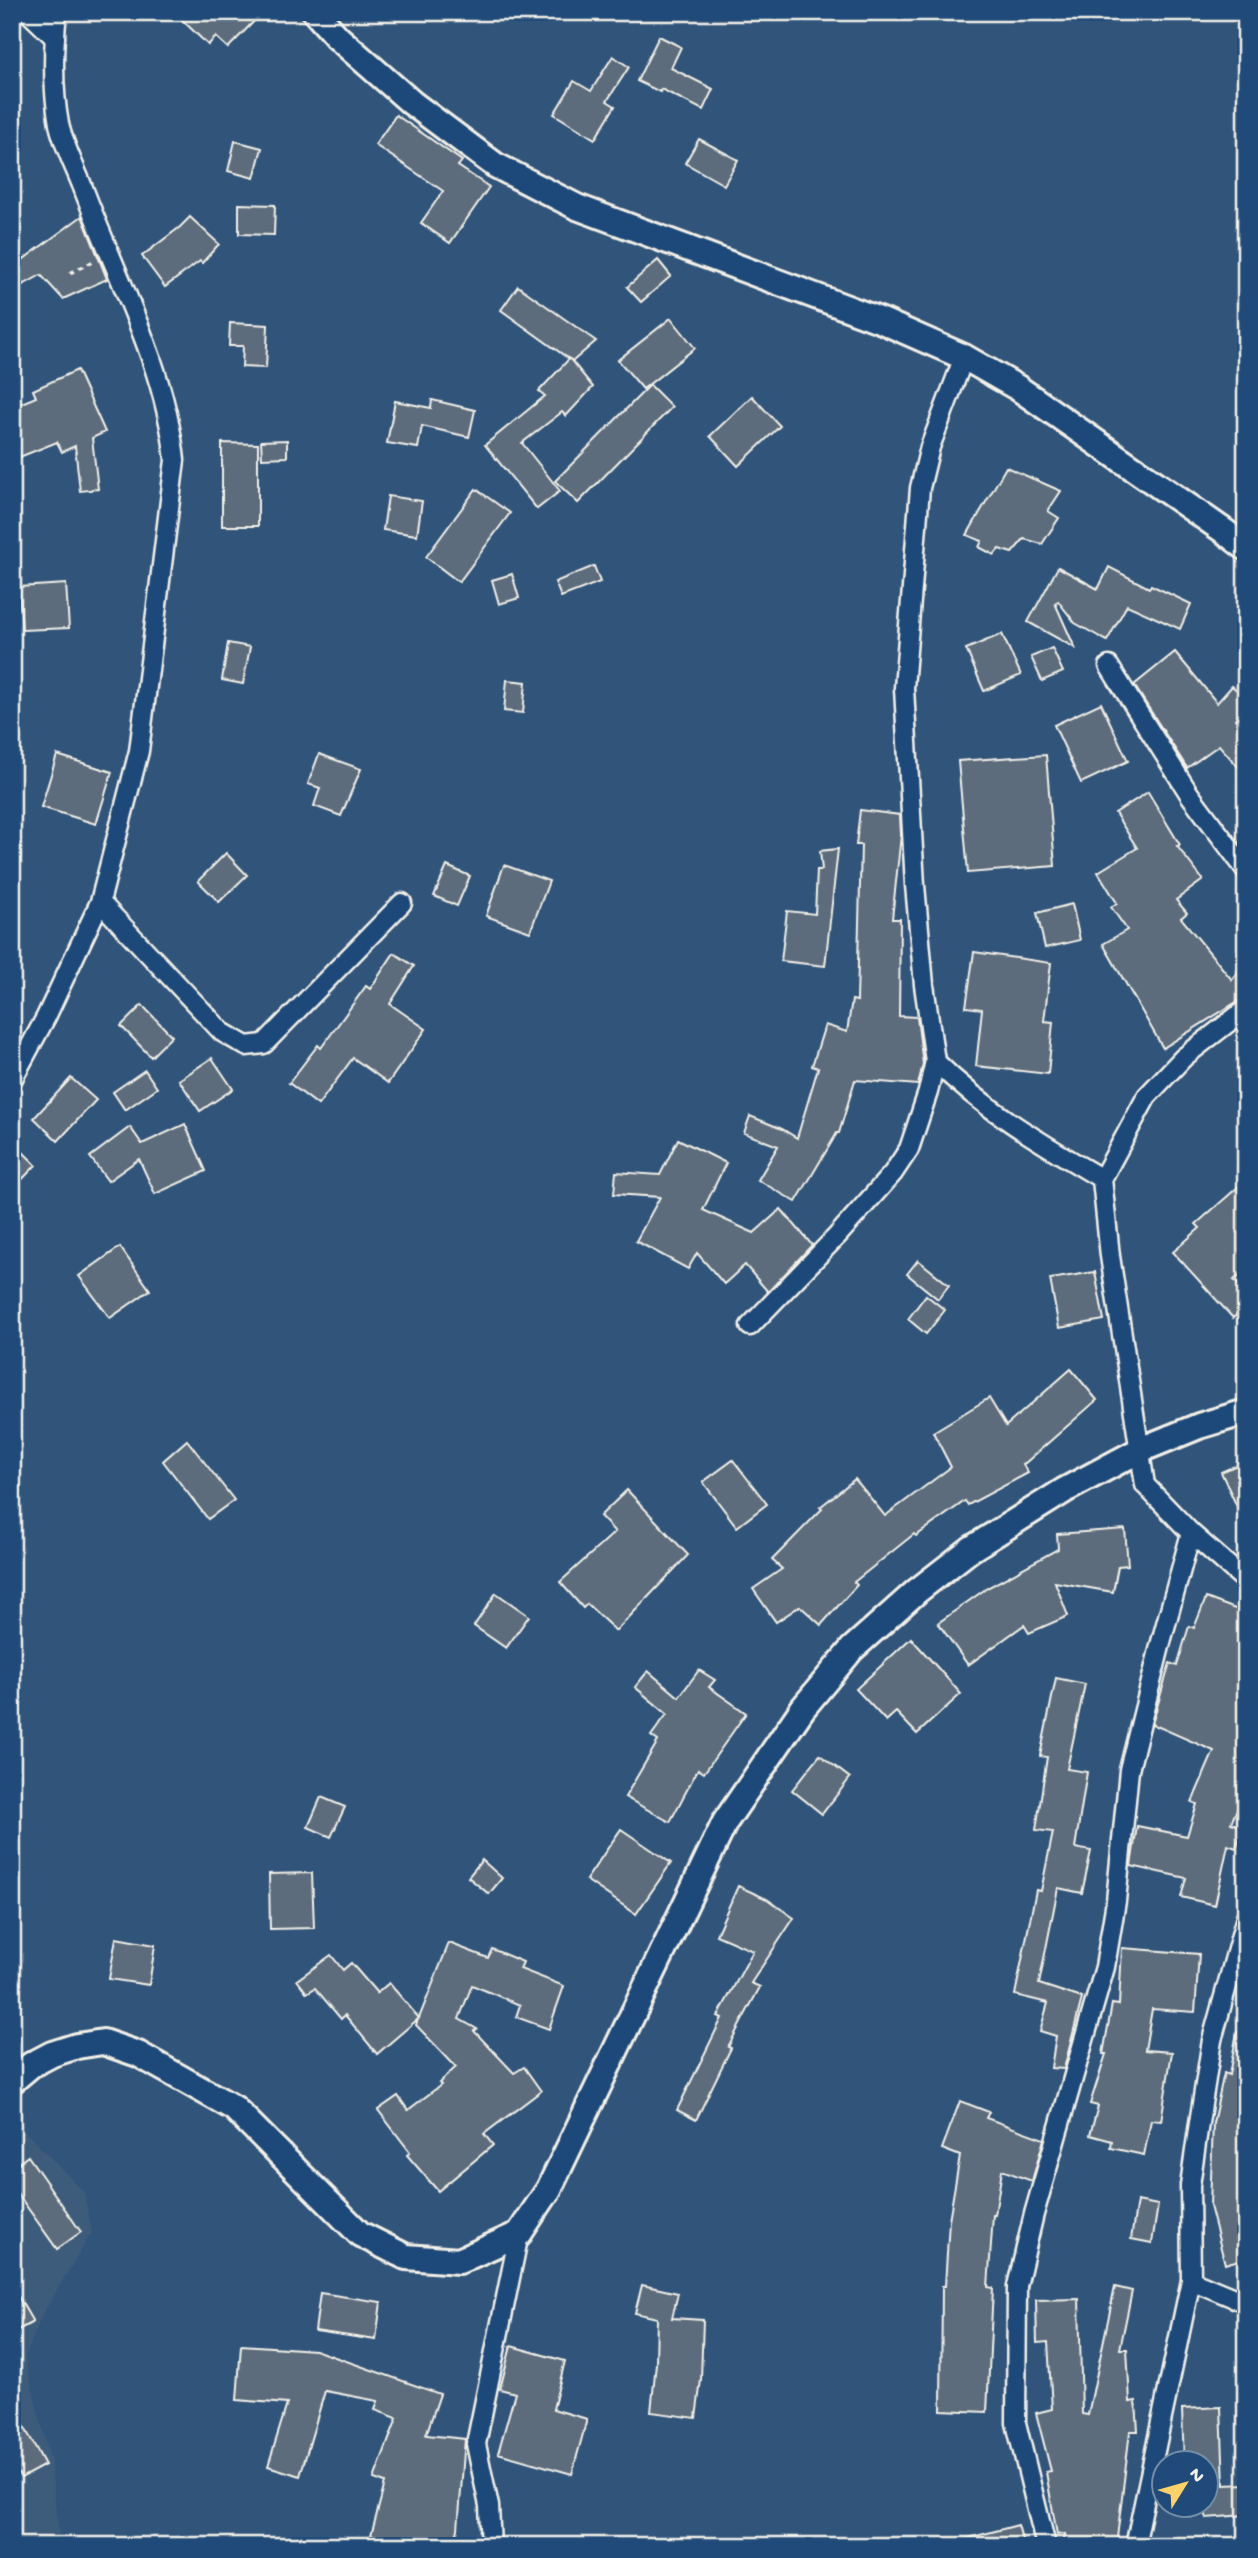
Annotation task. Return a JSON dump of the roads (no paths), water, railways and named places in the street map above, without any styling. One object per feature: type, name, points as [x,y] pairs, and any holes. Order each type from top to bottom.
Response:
[{"type":"main road","points":[[315,12],[337,37],[412,103],[495,165],[576,207],[881,321],[964,358],[1018,388],[1246,548]]},
{"type":"main road","points":[[12,2081],[31,2065],[52,2054],[103,2042],[138,2054],[234,2108],[360,2234],[406,2257],[459,2260],[519,2234],[549,2189],[725,1822],[803,1708],[852,1648],[917,1591],[971,1549],[1065,1490],[1140,1450],[1199,1426],[1246,1412]]},
{"type":"street","points":[[28,12],[55,38]]},
{"type":"street","points":[[12,1080],[46,1017],[100,902],[139,751],[175,460],[172,428],[140,328],[108,254],[60,127],[53,84],[57,12]]},
{"type":"street","points":[[750,1326],[838,1236],[893,1173],[909,1149],[935,1061],[924,985],[915,885],[904,688],[920,488],[930,447],[964,358]]},
{"type":"street","points":[[1109,666],[1190,795],[1246,870]]},
{"type":"street","points":[[100,902],[222,1032],[246,1046],[264,1044],[402,903]]},
{"type":"street","points":[[1246,1009],[1184,1057],[1147,1096],[1102,1179],[1110,1256],[1145,1485],[1191,1533],[1246,1581]]},
{"type":"street","points":[[935,1061],[981,1103],[1040,1143],[1102,1179]]},
{"type":"street","points":[[1046,2546],[1016,2423],[1017,2286],[1034,2214],[1095,2010],[1105,1967],[1116,1901],[1129,1770],[1191,1533]]},
{"type":"street","points":[[1135,2546],[1191,2280],[1190,2185],[1212,2040],[1246,1917]]},
{"type":"street","points":[[491,2546],[489,2506],[476,2444],[519,2234]]},
{"type":"street","points":[[1191,2280],[1246,2304]]}]
